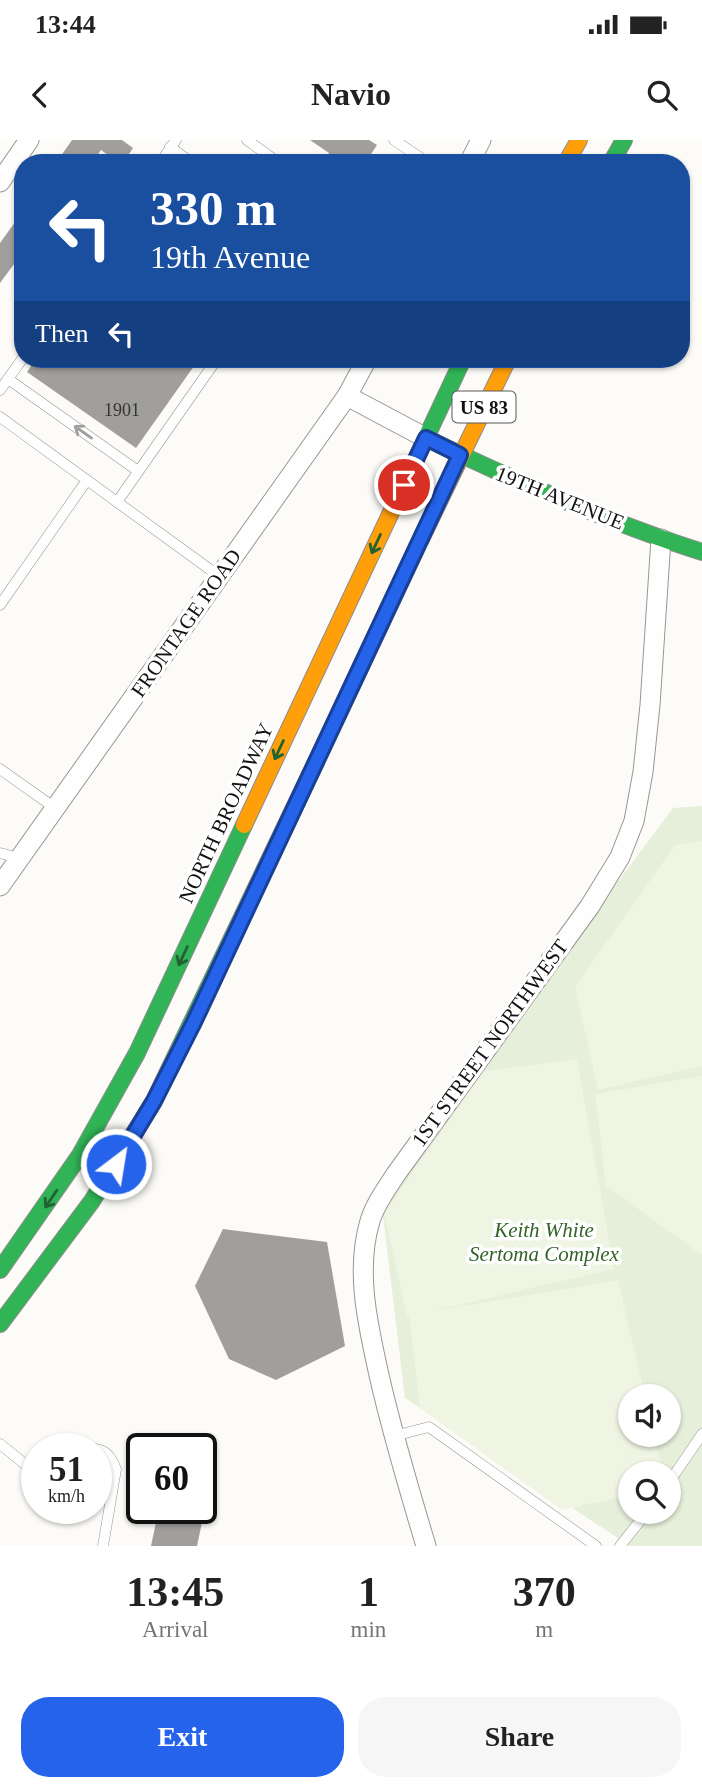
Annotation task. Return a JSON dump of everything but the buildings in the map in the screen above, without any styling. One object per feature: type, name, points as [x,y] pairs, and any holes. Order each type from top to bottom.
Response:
[{"type":"main road","name":"NORTH BROADWAY","points":[[0,1270],[80,1155],[133,1061],[459,368]]},
{"type":"main road","name":"US 83","points":[[0,1324],[92,1201],[154,1101],[504,368]]},
{"type":"main road","name":"19TH AVENUE","points":[[426,438],[460,455],[661,539],[702,552]]},
{"type":"street","points":[[0,181],[14,161]]},
{"type":"street","name":"FRONTAGE ROAD","points":[[0,886],[348,396],[362,368]]},
{"type":"street","name":"19TH AVENUE","points":[[348,396],[426,438]]},
{"type":"street","name":"1ST STREET NORTHWEST","points":[[426,1546],[393,1436],[368,1321],[363,1283],[365,1247],[371,1219],[396,1174],[590,906],[620,857],[634,821],[643,772],[661,539]]},
{"type":"lane","points":[[247,140],[266,154]]},
{"type":"lane","points":[[394,140],[415,154]]},
{"type":"lane","points":[[0,390],[16,368]]},
{"type":"lane","points":[[117,502],[211,368]]},
{"type":"lane","points":[[8,379],[138,471]]},
{"type":"lane","points":[[0,417],[219,576]]},
{"type":"lane","points":[[0,605],[87,480]]},
{"type":"lane","points":[[0,769],[55,808]]},
{"type":"lane","points":[[0,853],[19,858]]},
{"type":"lane","points":[[393,1436],[429,1427],[596,1546]]},
{"type":"lane","points":[[681,1465],[702,1434]]},
{"type":"lane","points":[[0,1444],[21,1461]]},
{"type":"lane","points":[[112,1458],[117,1469],[112,1496]]},
{"type":"lane","points":[[103,1546],[107,1524]]},
{"type":"lane","points":[[620,1546],[637,1524]]},
{"type":"green space","name":"Keith White Sertoma Complex","points":[[702,806],[702,1546],[630,1546],[405,1398],[381,1199],[673,808]]},
{"type":"green space","points":[[702,841],[702,1066],[598,1090],[575,987],[675,845]]},
{"type":"green space","points":[[577,1059],[614,1269],[433,1311],[618,1280],[642,1384],[618,1384],[618,1447],[657,1447],[660,1461],[618,1461],[618,1498],[562,1510],[420,1408],[409,1316],[384,1213],[484,1071]]},
{"type":"green space","points":[[702,1076],[702,1255],[606,1186],[595,1094]]},
{"type":"traffic: fast","points":[[616,154],[624,140]]},
{"type":"traffic: fast","points":[[402,489],[459,368]]},
{"type":"traffic: fast","points":[[426,438],[562,500],[702,552]]},
{"type":"traffic: fast","points":[[0,1324],[92,1201],[154,1101],[316,762]]},
{"type":"traffic: fast","points":[[0,1270],[80,1155],[137,1053],[244,825]]},
{"type":"traffic: slow","points":[[571,154],[579,140]]},
{"type":"traffic: slow","points":[[421,539],[504,368]]},
{"type":"traffic: slow","points":[[244,825],[402,489]]},
{"type":"traffic: jam","points":[[316,762],[421,539]]},
{"type":"route","points":[[116,1164],[154,1101],[194,1022],[460,455],[426,438],[404,485]]}]
